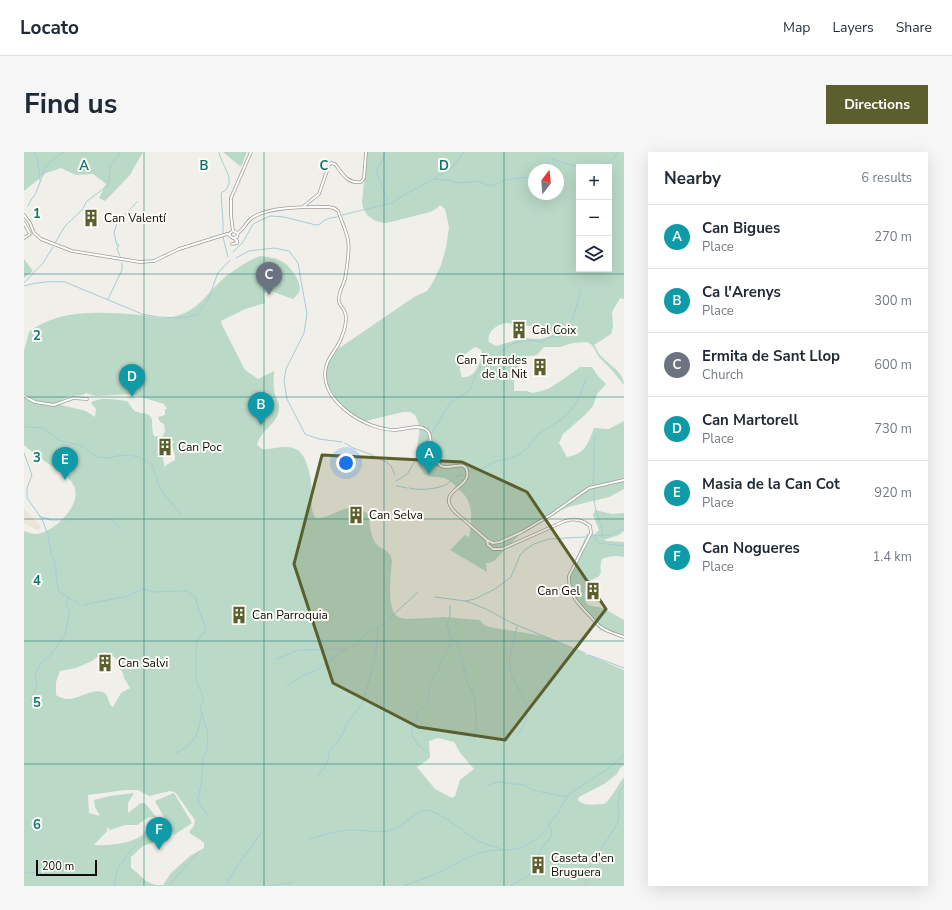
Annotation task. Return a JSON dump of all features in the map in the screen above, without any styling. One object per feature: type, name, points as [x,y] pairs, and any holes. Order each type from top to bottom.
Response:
[{"type":"street","points":[[233,231],[231,198],[250,152]]},
{"type":"street","points":[[303,207],[319,194],[329,165],[332,163],[347,179],[361,182],[364,178],[366,152]]},
{"type":"street","points":[[234,238],[237,237],[238,233],[243,229],[246,223],[258,214],[288,208],[303,207],[334,208],[338,211],[348,241],[345,277],[339,298],[339,303],[346,314],[345,328],[342,338],[328,360],[326,366],[325,375],[329,390],[336,401],[348,412],[369,425],[382,429],[395,430],[420,427],[427,430],[431,438],[431,449],[440,466],[445,468],[460,465],[465,467],[468,472],[467,478],[450,496],[448,500],[449,506],[487,540],[496,543],[506,540],[552,514],[589,488],[624,480]]},
{"type":"street","points":[[24,215],[30,223],[34,234],[41,239],[72,251],[140,262],[154,261],[179,249],[230,234],[233,231]]},
{"type":"street","points":[[24,223],[30,234],[24,238]]},
{"type":"street","points":[[233,231],[238,233]]},
{"type":"street","points":[[230,234],[231,237],[238,241],[237,243],[232,244]]},
{"type":"street","points":[[24,396],[35,402],[54,405],[73,398],[88,400]]},
{"type":"street","points":[[487,540],[488,545],[493,549],[502,549],[565,521],[572,519],[586,523],[590,526],[591,533],[569,576],[572,596],[581,608],[597,624],[605,630],[624,637]]},
{"type":"highlighted area","points":[[322,455],[462,462],[527,492],[606,609],[505,740],[418,727],[333,683],[294,564]]},
{"type":"shaded area","points":[[24,508],[41,527],[38,530],[24,524]]},
{"type":"green space","points":[[24,152],[143,152],[130,175],[105,201],[99,198],[106,184],[93,174],[76,175],[61,168],[46,173],[24,191]]},
{"type":"green space","points":[[223,152],[247,152],[241,167]]},
{"type":"green space","points":[[367,152],[624,152],[624,299],[620,298],[612,312],[613,327],[611,334],[594,345],[600,355],[622,377],[624,385],[599,357],[592,345],[587,342],[573,343],[560,347],[544,347],[537,355],[522,357],[514,381],[514,391],[526,391],[533,393],[548,389],[580,367],[592,367],[606,384],[597,394],[593,406],[563,434],[559,443],[567,457],[573,456],[582,451],[585,447],[594,428],[609,429],[624,421],[624,489],[609,497],[568,507],[546,518],[520,534],[494,561],[486,563],[487,572],[450,550],[465,535],[469,537],[471,519],[470,505],[465,496],[451,482],[442,478],[428,476],[422,472],[417,461],[416,454],[419,429],[415,415],[410,412],[403,412],[362,422],[351,416],[335,397],[325,381],[325,369],[333,353],[414,297],[427,291],[441,265],[446,248],[449,227],[445,209],[440,205],[430,212],[387,223],[376,221],[368,216],[363,208],[362,202]],"holes":[[[507,323],[537,327],[546,326],[551,332],[549,337],[540,339],[524,338],[496,346],[489,342],[489,335],[491,331]],[[476,347],[481,350],[483,356],[478,367],[470,376],[462,377],[460,372],[462,359],[468,352]]]},
{"type":"green space","points":[[261,256],[275,259],[286,264],[300,285],[300,289],[298,294],[293,299],[268,290],[264,293],[265,303],[245,309],[221,321],[245,370],[258,379],[274,371],[274,390],[279,403],[279,410],[276,418],[261,436],[257,445],[262,449],[285,447],[298,450],[306,461],[310,475],[312,510],[316,518],[330,515],[348,508],[361,510],[368,514],[373,539],[379,547],[387,551],[391,556],[390,596],[395,614],[399,617],[407,619],[444,617],[480,620],[484,625],[489,627],[544,636],[624,670],[624,765],[620,768],[617,774],[604,784],[579,797],[578,800],[583,804],[604,804],[624,777],[624,886],[24,886],[24,531],[36,534],[51,529],[71,509],[76,493],[74,486],[68,478],[24,445],[24,351],[29,332],[41,324],[54,319],[83,313],[113,313],[141,315],[156,318],[168,318],[181,315],[201,302],[218,283],[227,276],[242,265]],"holes":[[[86,393],[96,396],[131,394],[164,404],[167,409],[165,409],[165,415],[158,417],[160,422],[164,424],[165,432],[162,437],[154,436],[151,417],[148,414],[135,411],[127,401],[108,399],[94,401],[91,403],[96,409],[95,417],[86,411],[61,405],[61,400],[69,396],[83,395]],[[166,440],[174,441],[172,445],[175,460],[166,465],[165,468],[162,454],[157,452]],[[104,652],[117,659],[117,665],[123,673],[124,678],[130,688],[121,693],[113,707],[111,706],[107,695],[103,692],[97,691],[68,699],[56,695],[56,682],[60,671],[76,668],[92,661]],[[438,738],[454,742],[461,754],[474,769],[460,780],[455,796],[452,798],[435,789],[417,767],[430,758],[429,741]],[[125,790],[138,790],[149,796],[170,791],[175,792],[195,820],[194,826],[189,832],[204,843],[204,848],[190,856],[171,873],[163,885],[153,884],[131,868],[131,857],[143,846],[154,842],[162,835],[158,824],[154,822],[141,836],[131,841],[111,845],[94,845],[107,831],[107,827],[110,830],[125,825],[137,825],[149,817],[156,817],[145,803],[141,803],[128,813],[128,803],[134,793],[110,796],[94,800],[95,807],[100,816],[89,813],[88,795]]]},
{"type":"green space","points":[[24,259],[33,271],[24,278]]},
{"type":"green space","points":[[595,510],[612,514],[624,513],[624,531],[619,535],[603,540],[624,542],[624,557],[613,556],[602,559],[601,572],[595,579],[589,581],[585,590],[585,599],[588,605],[603,608],[624,620],[624,637],[600,630],[570,594],[568,580],[570,571],[587,534],[595,534],[599,530],[593,515]]},
{"type":"green space","points":[[174,793],[192,823],[174,835],[155,801]]},
{"type":"waterway","points":[[34,152],[38,162],[40,180]]},
{"type":"waterway","points":[[28,206],[36,193],[46,166],[64,152]]},
{"type":"waterway","points":[[55,243],[65,226],[83,209],[86,202],[107,186],[109,183],[110,165],[121,152]]},
{"type":"waterway","points":[[219,152],[229,178],[227,188],[221,193],[223,233]]},
{"type":"waterway","points":[[384,205],[387,202],[387,198],[376,171],[385,152]]},
{"type":"waterway","points":[[342,215],[392,203],[450,170],[464,152]]},
{"type":"waterway","points":[[551,158],[572,165],[593,167],[609,162],[618,152]]},
{"type":"waterway","points":[[435,179],[463,183],[477,181],[491,186],[505,180],[528,177]]},
{"type":"waterway","points":[[120,256],[117,249],[119,245],[117,245],[114,233],[117,223],[137,202]]},
{"type":"waterway","points":[[233,252],[243,242],[253,224],[270,216],[284,217],[316,225],[319,225],[327,219],[337,217]]},
{"type":"waterway","points":[[223,237],[228,257]]},
{"type":"waterway","points":[[24,283],[43,263],[53,247]]},
{"type":"waterway","points":[[236,258],[249,251],[274,248],[289,251],[298,263],[307,314],[304,333],[286,369],[284,381],[287,399],[305,434],[319,439],[342,442]]},
{"type":"waterway","points":[[24,286],[44,282],[65,282],[142,314],[158,317],[180,318],[196,315],[207,302],[218,273],[230,260]]},
{"type":"waterway","points":[[108,299],[122,270],[122,263]]},
{"type":"waterway","points":[[432,433],[450,403],[470,390],[476,374],[486,360],[494,359],[504,349],[521,341],[542,342],[547,338],[565,335],[571,325],[581,290]]},
{"type":"waterway","points":[[470,470],[477,471],[495,462],[515,457],[521,453],[540,433],[562,419],[572,409],[582,392],[586,378]]},
{"type":"waterway","points":[[24,427],[44,428],[58,440],[82,446],[97,457],[107,458],[129,455],[139,457],[148,462],[152,465],[159,486],[181,515]]},
{"type":"waterway","points":[[593,485],[595,435]]},
{"type":"waterway","points":[[408,473],[428,438]]},
{"type":"waterway","points":[[345,443],[388,463],[395,475]]},
{"type":"waterway","points":[[24,453],[32,475],[27,488],[27,498],[42,519],[48,535],[51,552],[56,566],[56,577],[59,592],[80,605]]},
{"type":"waterway","points":[[396,481],[407,474]]},
{"type":"waterway","points":[[409,488],[423,489],[439,487],[447,484],[456,477],[463,475]]},
{"type":"waterway","points":[[397,486],[407,488]]},
{"type":"waterway","points":[[594,491],[594,504],[603,537]]},
{"type":"waterway","points":[[39,516],[51,520],[111,519],[121,530]]},
{"type":"waterway","points":[[592,536],[610,535],[624,528]]},
{"type":"waterway","points":[[594,536],[598,543],[624,546]]},
{"type":"waterway","points":[[435,597],[465,601],[475,599],[495,589],[511,577],[520,555],[534,544],[549,539],[585,537]]},
{"type":"waterway","points":[[83,605],[128,596],[143,589],[154,592],[187,591],[195,597],[205,626],[205,631],[196,645],[196,680],[204,699],[200,708],[208,734],[207,749],[203,760],[202,778],[198,800],[208,815]]},
{"type":"waterway","points":[[387,622],[418,592]]},
{"type":"waterway","points":[[31,701],[37,684],[35,674],[42,662],[49,657],[65,635],[69,615],[69,609],[66,603],[68,597]]},
{"type":"waterway","points":[[466,601],[486,609],[512,623],[585,653]]},
{"type":"waterway","points":[[429,753],[418,745],[412,735],[412,729],[418,712],[424,707],[428,700],[429,686],[439,669],[440,663],[448,650],[451,641],[447,623],[450,617],[450,606]]},
{"type":"waterway","points":[[317,777],[327,763],[330,750],[340,739],[348,722],[363,702],[376,654],[378,628],[382,625]]},
{"type":"waterway","points":[[517,626],[509,660],[511,675],[526,702],[526,721],[517,736]]},
{"type":"waterway","points":[[286,686],[304,675],[315,671],[340,653],[356,644],[365,635],[378,628]]},
{"type":"waterway","points":[[451,639],[458,643],[467,681],[475,699],[476,720],[474,741]]},
{"type":"waterway","points":[[277,659],[298,650],[345,649]]},
{"type":"waterway","points":[[589,655],[624,668]]},
{"type":"waterway","points":[[176,753],[183,750],[195,738],[202,714]]},
{"type":"waterway","points":[[510,886],[528,876],[532,870],[543,846],[551,837],[552,832],[549,824],[558,813],[568,795],[606,770],[624,755]]},
{"type":"waterway","points":[[489,785],[497,782],[524,785],[532,790],[567,797]]},
{"type":"waterway","points":[[585,886],[589,868],[593,861],[598,857],[600,851],[617,824],[619,816],[618,803],[621,789],[624,785]]},
{"type":"waterway","points":[[309,839],[333,832],[348,830],[377,832],[388,831],[398,827],[416,814],[426,810],[443,817],[478,841],[504,850]]},
{"type":"waterway","points":[[505,850],[511,850],[530,843],[541,835],[549,825]]},
{"type":"waterway","points":[[114,886],[118,868],[131,850],[151,831]]},
{"type":"waterway","points":[[226,886],[238,865],[261,833]]},
{"type":"waterway","points":[[404,886],[439,872],[478,853],[502,850]]},
{"type":"waterway","points":[[169,886],[199,851]]},
{"type":"waterway","points":[[24,874],[29,872],[49,874]]},
{"type":"waterway","points":[[268,886],[290,883]]},
{"type":"place","name":"Can Valentí","points":[[91,218]]},
{"type":"place","name":"Ermita de Sant Llop","points":[[269,295]]},
{"type":"place","name":"Cal Coix","points":[[519,330]]},
{"type":"place","name":"Can Terrades de la Nit","points":[[540,367]]},
{"type":"place","name":"Can Martorell","points":[[132,397]]},
{"type":"place","name":"Ca l'Arenys","points":[[261,425]]},
{"type":"place","name":"Can Poc","points":[[165,447]]},
{"type":"place","name":"Can Bigues","points":[[429,474]]},
{"type":"place","name":"Masia de la Can Cot","points":[[65,480]]},
{"type":"place","name":"Can Selva","points":[[356,515]]},
{"type":"place","name":"Can Gel","points":[[593,591]]},
{"type":"place","name":"Can Parroquia","points":[[239,615]]},
{"type":"place","name":"Can Salvi","points":[[105,663]]},
{"type":"place","name":"Can Nogueres","points":[[159,850]]},
{"type":"place","name":"Caseta d'en Bruguera","points":[[538,865]]}]
